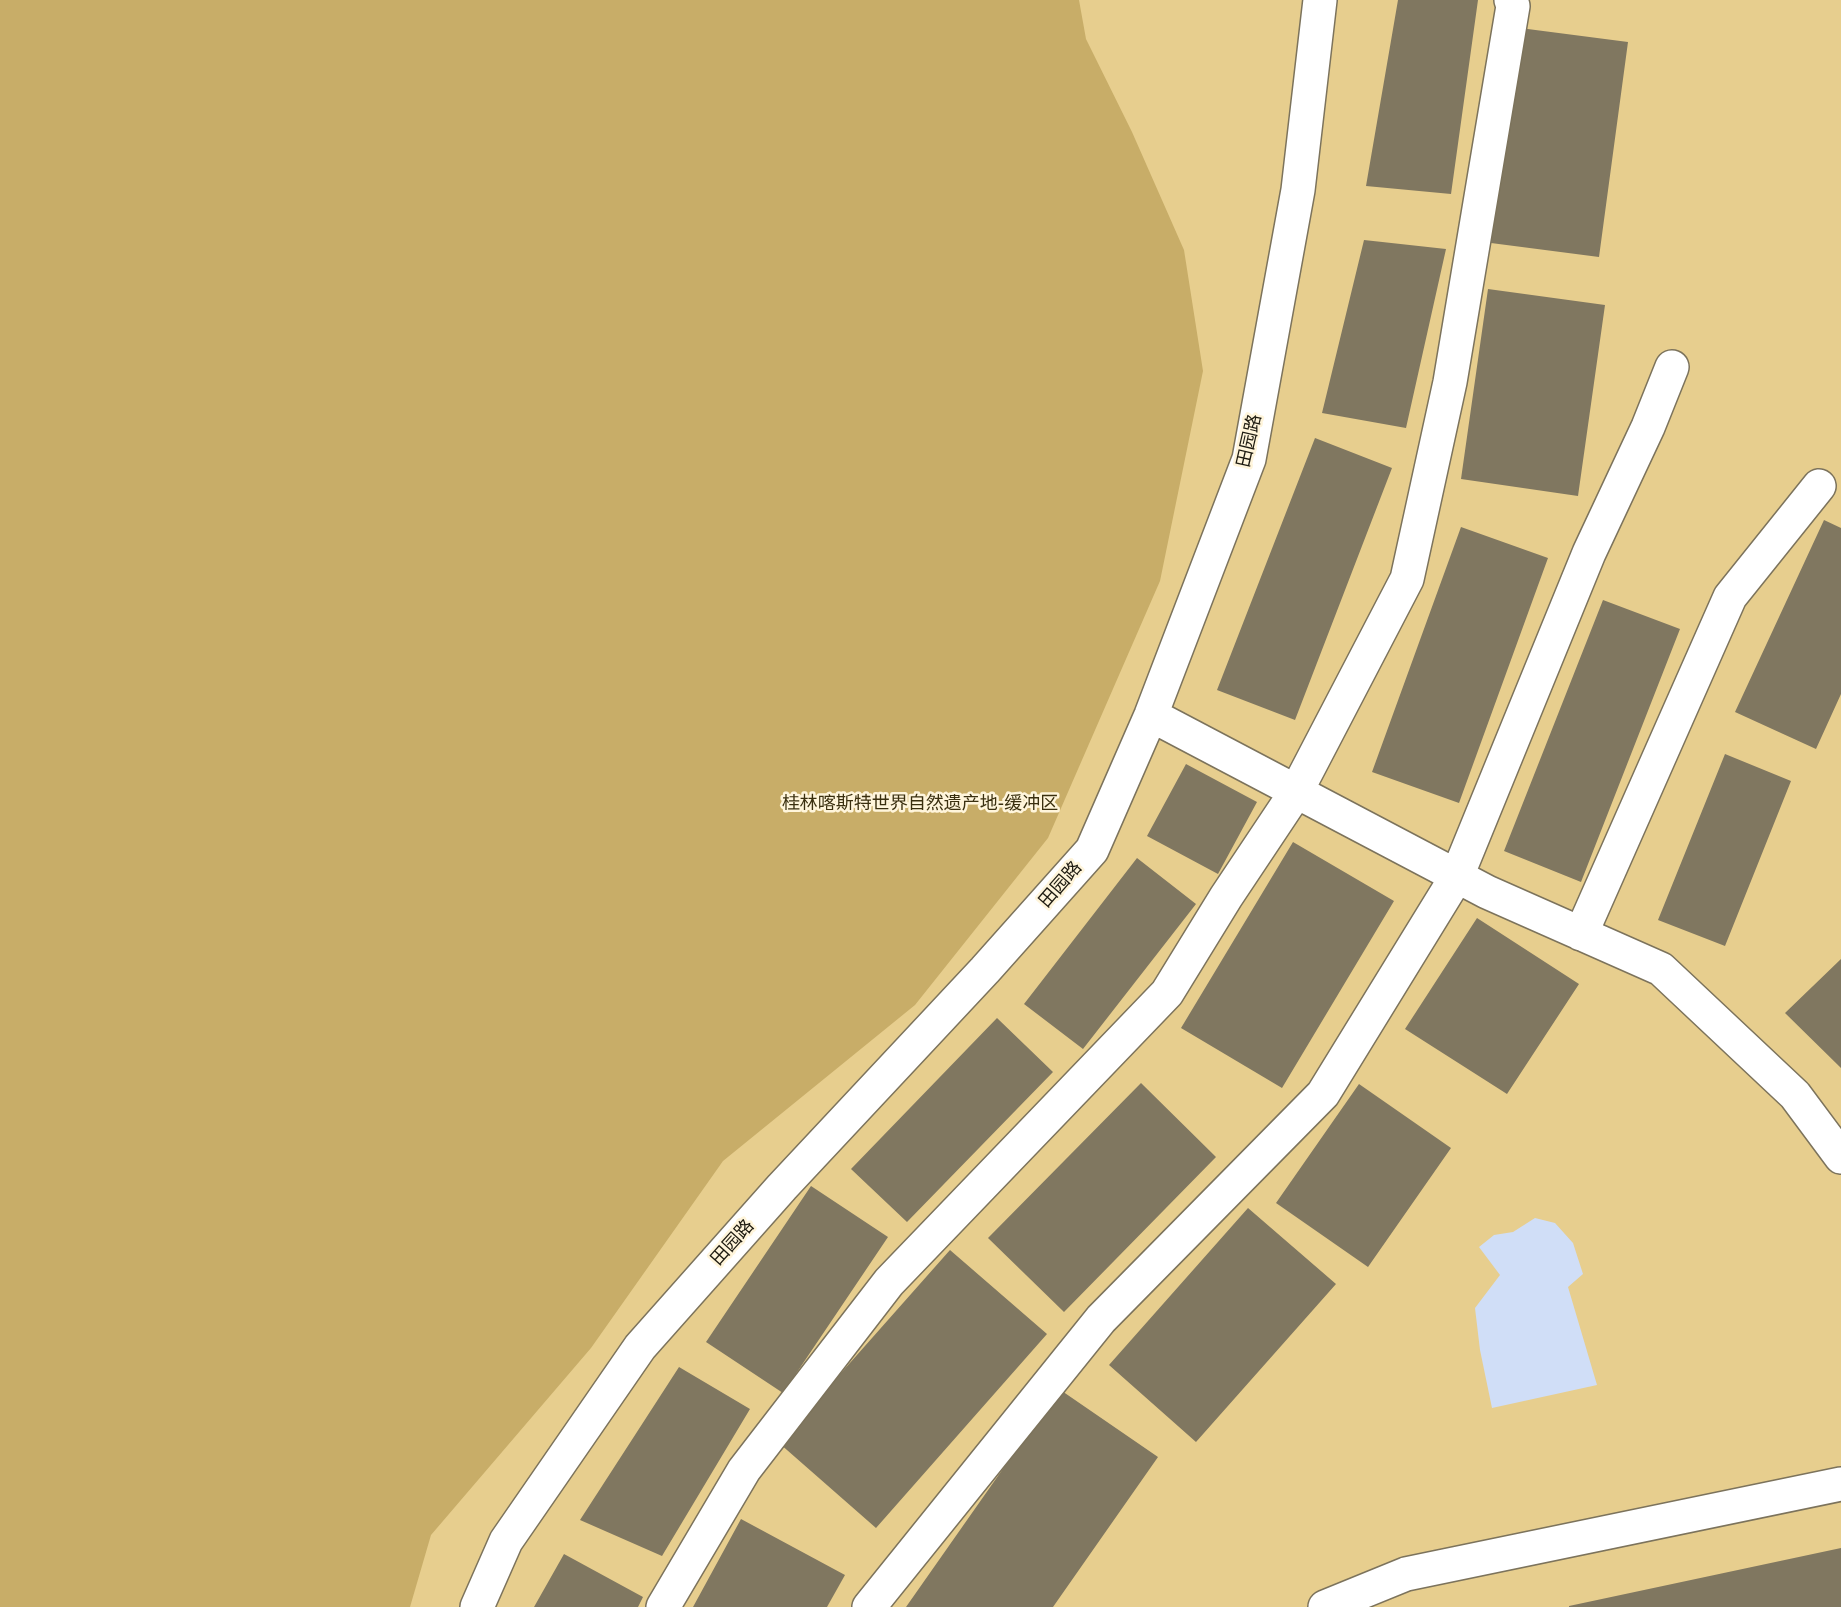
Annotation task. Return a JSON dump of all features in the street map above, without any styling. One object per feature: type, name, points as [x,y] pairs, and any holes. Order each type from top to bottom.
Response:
[{"type":"street","name":"田园路","points":[[477,1607],[506,1541],[640,1347],[782,1187],[986,970],[1092,850],[1151,715],[1249,459],[1298,190],[1320,0]]},
{"type":"street","points":[[663,1607],[744,1470],[889,1282],[1167,993],[1296,792],[1407,579],[1450,382],[1513,6],[1511,0]]},
{"type":"street","points":[[869,1607],[1101,1319],[1323,1094],[1457,876],[1589,552],[1648,427],[1672,368]]},
{"type":"street","points":[[1581,934],[1730,597],[1819,486]]},
{"type":"street","points":[[1151,715],[1487,892],[1660,969],[1795,1095],[1841,1158]]},
{"type":"street","points":[[1325,1607],[1406,1574],[1841,1484]]},
{"type":"green space","name":"桂林喀斯特世界自然遗产地-缓冲区","points":[[0,0],[1841,0],[1841,1607],[0,1607]]},
{"type":"green space","points":[[0,0],[1079,0],[1086,39],[1132,132],[1184,250],[1203,371],[1160,581],[1048,838],[915,1005],[723,1161],[591,1348],[431,1535],[410,1607],[0,1607]]},
{"type":"water","points":[[1535,1218],[1555,1223],[1573,1243],[1583,1274],[1568,1287],[1597,1385],[1492,1408],[1480,1350],[1475,1308],[1500,1275],[1479,1247],[1494,1235],[1513,1232]]},
{"type":"building","points":[[1398,0],[1478,0],[1451,194],[1366,186]]},
{"type":"building","points":[[1520,28],[1628,42],[1599,257],[1491,243]]},
{"type":"building","points":[[1364,240],[1446,249],[1406,428],[1322,413]]},
{"type":"building","points":[[1488,289],[1605,305],[1578,496],[1461,479]]},
{"type":"building","points":[[1315,438],[1392,468],[1295,720],[1217,690]]},
{"type":"building","points":[[1824,520],[1841,528],[1841,694],[1816,749],[1735,712]]},
{"type":"building","points":[[1461,527],[1548,558],[1459,803],[1372,772]]},
{"type":"building","points":[[1603,600],[1680,629],[1581,882],[1504,851]]},
{"type":"building","points":[[1725,754],[1791,781],[1725,946],[1658,920]]},
{"type":"building","points":[[1186,764],[1257,802],[1218,874],[1147,836]]},
{"type":"building","points":[[1293,842],[1394,901],[1282,1088],[1181,1028]]},
{"type":"building","points":[[1137,858],[1196,904],[1083,1049],[1024,1004]]},
{"type":"building","points":[[1477,918],[1579,984],[1507,1094],[1405,1029]]},
{"type":"building","points":[[1841,959],[1841,1068],[1785,1013]]},
{"type":"building","points":[[997,1018],[1053,1072],[907,1222],[851,1169]]},
{"type":"building","points":[[1141,1083],[1216,1157],[1064,1312],[988,1238]]},
{"type":"building","points":[[1359,1084],[1451,1148],[1368,1267],[1276,1203]]},
{"type":"building","points":[[811,1186],[888,1237],[783,1393],[706,1342]]},
{"type":"building","points":[[1248,1208],[1336,1284],[1196,1442],[1109,1365]]},
{"type":"building","points":[[950,1250],[1047,1334],[876,1528],[779,1443]]},
{"type":"building","points":[[679,1367],[750,1409],[662,1556],[580,1520]]},
{"type":"building","points":[[1059,1389],[1158,1457],[1053,1607],[906,1607]]},
{"type":"building","points":[[741,1519],[845,1575],[827,1607],[693,1607]]},
{"type":"building","points":[[1841,1548],[1841,1607],[1569,1607],[1569,1606]]},
{"type":"building","points":[[564,1554],[643,1597],[638,1607],[534,1607]]}]
